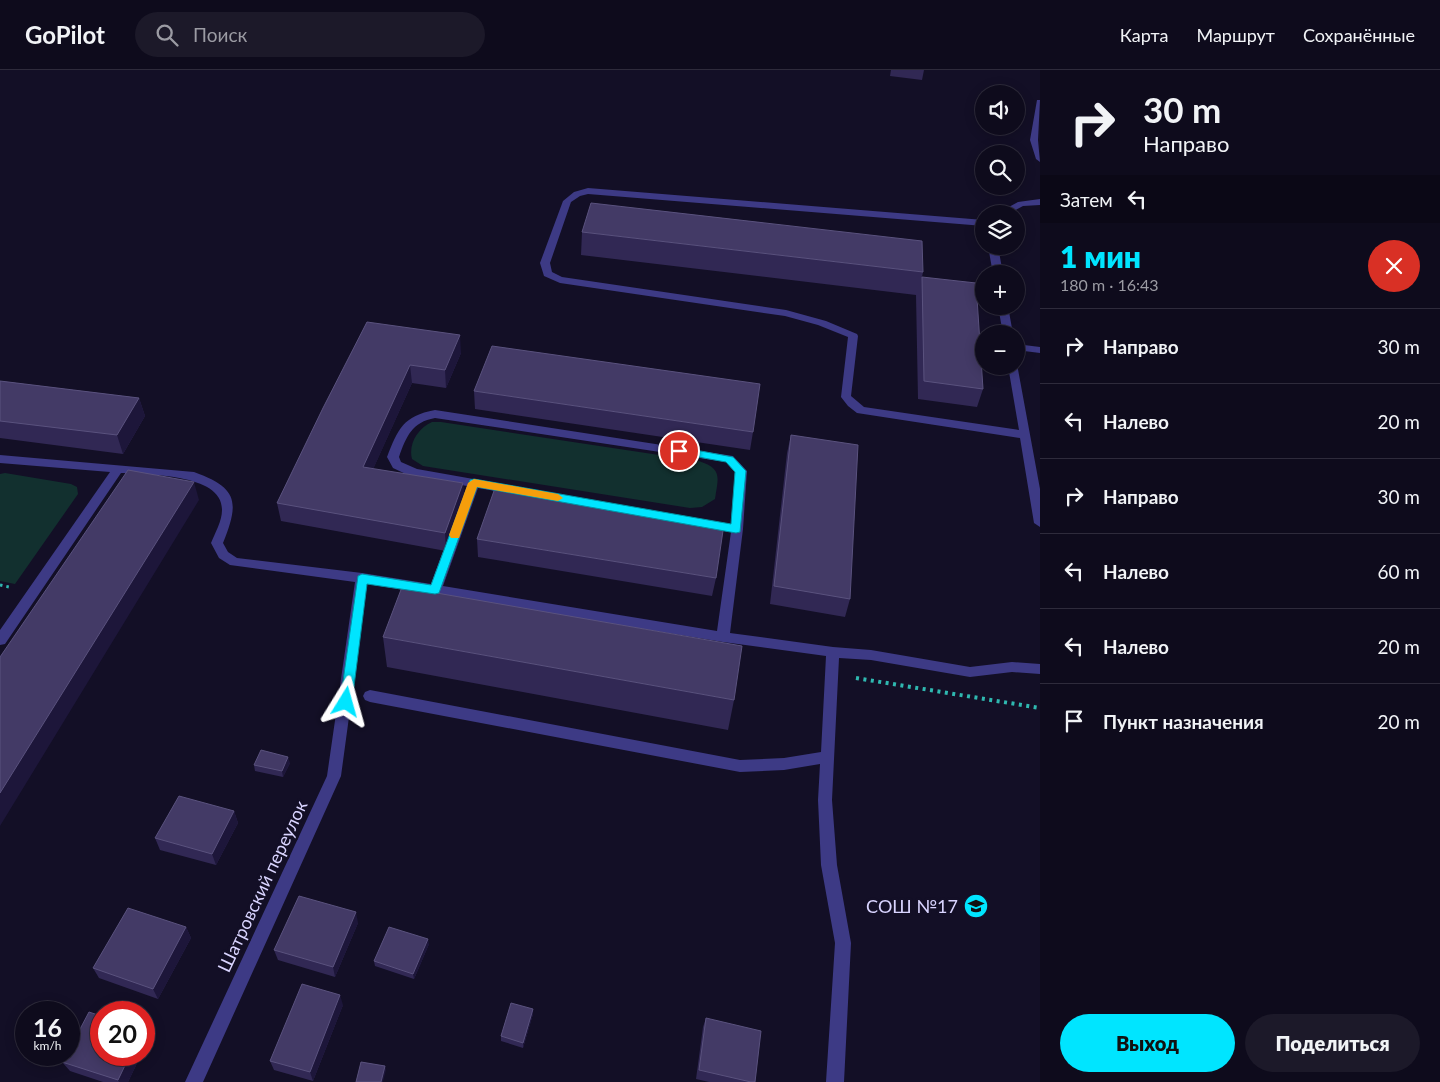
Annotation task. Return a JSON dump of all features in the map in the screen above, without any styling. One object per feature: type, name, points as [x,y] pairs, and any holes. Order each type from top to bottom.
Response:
[{"type":"street","points":[[1040,102],[1034,140],[1040,159]]},
{"type":"street","points":[[975,222],[588,191],[577,194],[568,201],[545,263],[547,274],[560,280],[786,313],[822,323],[853,336],[846,397],[861,410],[1024,435]]},
{"type":"street","points":[[1019,205],[1040,202]]},
{"type":"street","points":[[1025,348],[1040,350]]},
{"type":"street","points":[[1014,375],[1024,435],[1036,477],[1040,523]]},
{"type":"street","points":[[590,503],[414,474],[397,465],[392,457],[406,426],[413,419],[435,414],[729,459],[741,471],[736,529],[722,637]]},
{"type":"street","points":[[0,459],[190,475],[203,480],[216,487],[225,499],[228,509],[217,543],[224,555],[234,562],[362,578],[722,637],[833,652],[871,655],[970,672],[1012,667],[1040,669]]},
{"type":"street","points":[[0,640],[118,469]]},
{"type":"street","points":[[435,590],[474,483]]},
{"type":"street","points":[[698,522],[736,529]]},
{"type":"street","name":"Шатровский переулок","points":[[194,1082],[334,776],[346,702],[362,578]]},
{"type":"street","points":[[833,652],[824,800],[829,865],[844,943],[835,1082]]},
{"type":"street","points":[[370,696],[740,766],[770,767],[827,756]]},
{"type":"path","points":[[832,674],[1040,708]]},
{"type":"green space","points":[[432,422],[699,461],[712,467],[717,475],[715,499],[702,507],[690,508],[423,466],[412,459],[411,448],[418,432]]},
{"type":"green space","points":[[5,473],[71,484],[77,487],[78,494],[15,584],[0,581],[0,474]]},
{"type":"building","points":[[591,203],[922,241],[923,272],[582,232]]},
{"type":"building","points":[[922,277],[975,283],[975,315],[978,315],[979,325],[975,325],[975,375],[982,375],[983,389],[924,381]]},
{"type":"building","points":[[367,322],[460,335],[445,370],[410,365],[363,467],[463,483],[445,533],[277,503]]},
{"type":"building","points":[[492,346],[760,384],[753,432],[474,391]]},
{"type":"building","points":[[0,381],[139,398],[117,435],[0,421]]},
{"type":"building","points":[[791,435],[858,445],[850,599],[774,586]]},
{"type":"building","points":[[128,470],[194,482],[0,793],[0,657]]},
{"type":"building","points":[[495,488],[724,524],[716,578],[477,539]]},
{"type":"building","points":[[402,587],[742,646],[734,700],[383,637]]},
{"type":"building","points":[[261,750],[288,757],[282,771],[254,765]]},
{"type":"building","points":[[179,796],[234,811],[212,854],[155,838]]},
{"type":"building","points":[[299,896],[356,912],[333,967],[274,950]]},
{"type":"building","points":[[128,908],[186,927],[153,989],[93,968]]},
{"type":"building","points":[[389,927],[428,939],[413,974],[374,961]]},
{"type":"building","points":[[302,984],[340,995],[310,1072],[270,1061]]},
{"type":"building","points":[[511,1003],[533,1009],[523,1043],[501,1036]]},
{"type":"building","points":[[90,1012],[90,1066],[125,1066],[118,1080],[74,1066],[80,1066],[80,1029]]},
{"type":"building","points":[[706,1018],[761,1031],[755,1082],[699,1070]]},
{"type":"building","points":[[361,1062],[385,1066],[381,1082],[356,1082]]},
{"type":"slow traffic","points":[[455,535],[474,483],[558,498]]},
{"type":"place","name":"СОШ №17","points":[[976,906]]},
{"type":"route","points":[[346,702],[362,578],[435,590],[474,483],[736,529],[741,471],[729,459],[679,451]]}]
